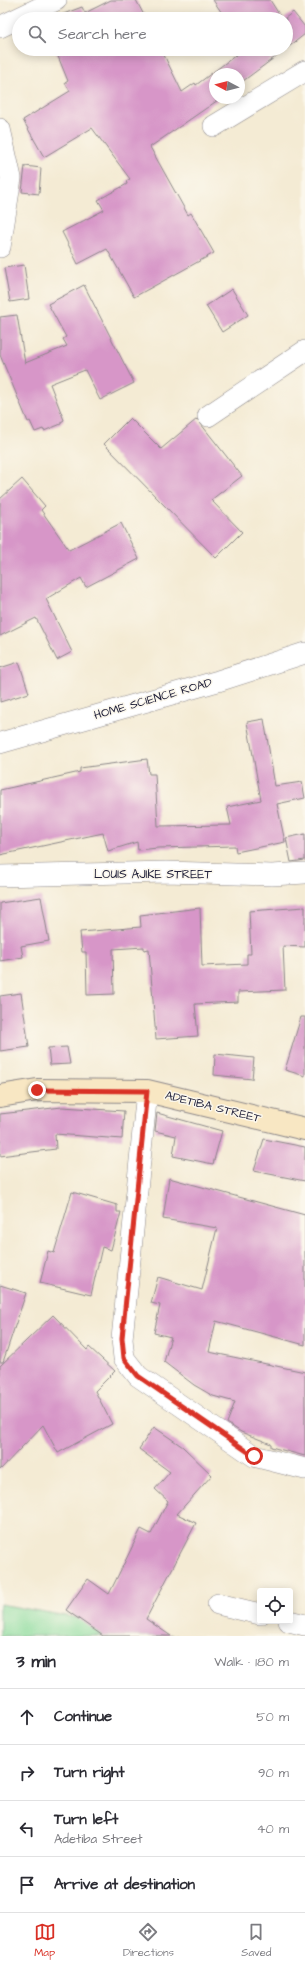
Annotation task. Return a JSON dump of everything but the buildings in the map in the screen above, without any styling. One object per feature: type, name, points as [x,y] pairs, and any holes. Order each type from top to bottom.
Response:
[{"type":"street","points":[[31,12],[56,0]]},
{"type":"street","points":[[0,27],[12,21]]},
{"type":"street","points":[[214,126],[305,71]]},
{"type":"street","points":[[0,129],[11,178],[0,247]]},
{"type":"street","points":[[208,416],[305,351]]},
{"type":"street","name":"HOME SCIENCE ROAD","points":[[0,743],[218,681],[305,653]]},
{"type":"street","name":"LOUIS AJIKE STREET","points":[[0,876],[166,872],[272,875],[305,873]]},
{"type":"street","name":"ADETIBA STREET","points":[[0,1096],[37,1090],[147,1091],[305,1129]]},
{"type":"street","points":[[147,1091],[122,1338],[124,1358],[138,1376],[254,1456],[305,1469]]},
{"type":"street","points":[[218,1604],[257,1613]]},
{"type":"street","points":[[293,1622],[305,1625]]},
{"type":"green space","points":[[0,1604],[177,1636],[0,1636]]},
{"type":"route","points":[[37,1090],[147,1091],[122,1338],[124,1358],[138,1376],[254,1456]]}]
